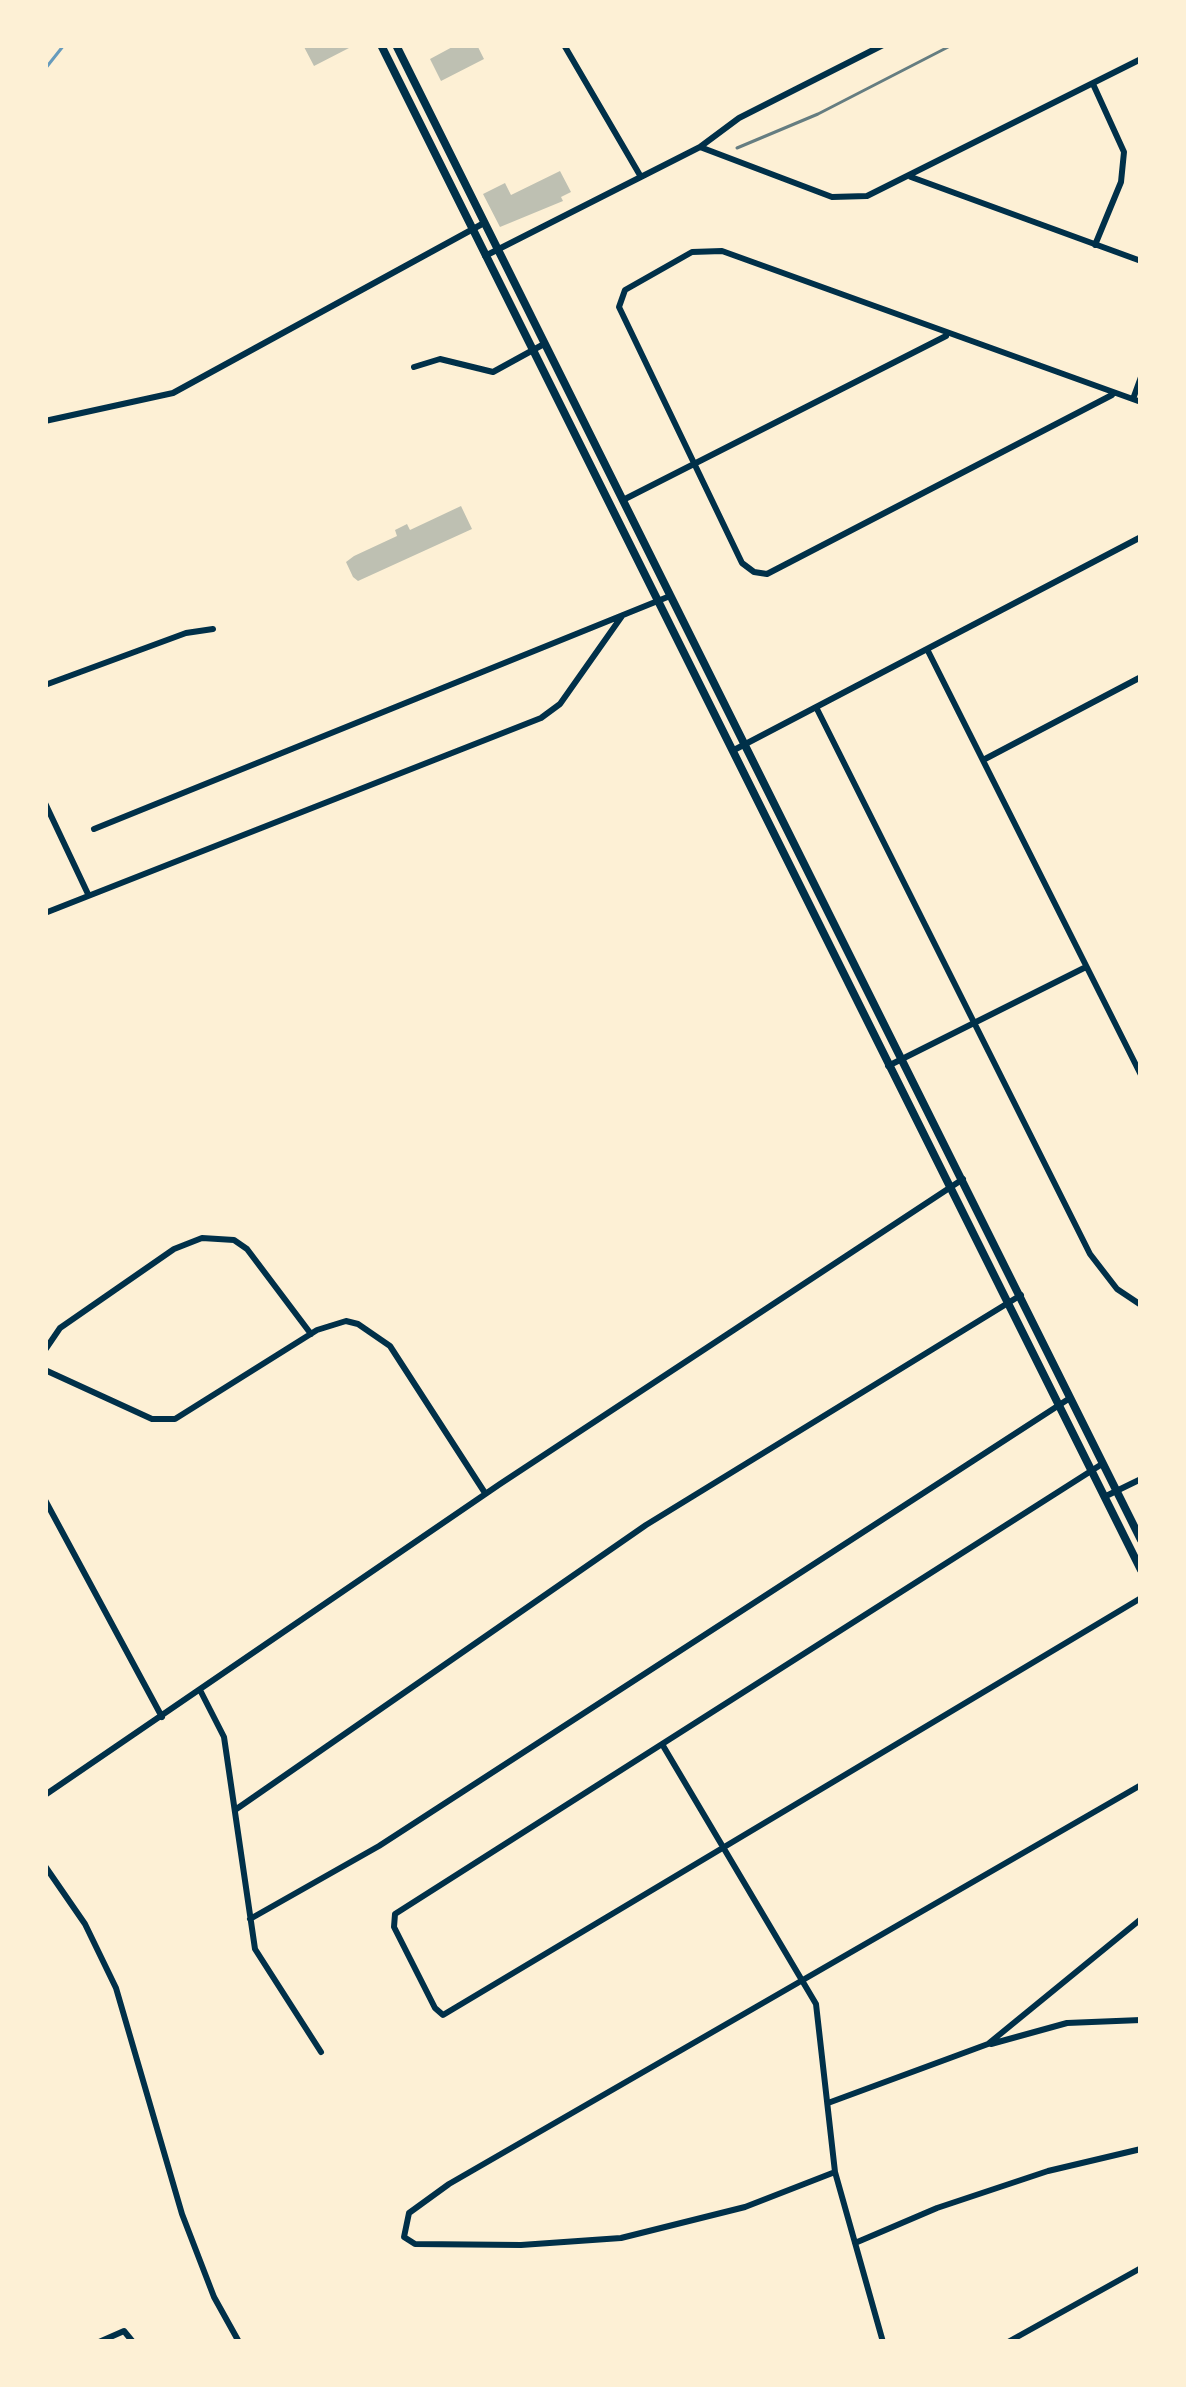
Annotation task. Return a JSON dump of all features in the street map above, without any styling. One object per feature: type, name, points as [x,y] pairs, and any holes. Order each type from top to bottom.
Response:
[{"type":"main road","points":[[380,45],[1141,1570]]},
{"type":"main road","points":[[396,45],[1141,1540]]},
{"type":"street","points":[[564,45],[642,178]]},
{"type":"street","points":[[485,256],[642,178],[700,147],[739,118],[883,45]]},
{"type":"street","points":[[700,147],[832,197],[867,196],[1141,59]]},
{"type":"street","points":[[1093,84],[1124,152],[1121,182],[1095,245]]},
{"type":"street","points":[[911,177],[1141,261]]},
{"type":"street","points":[[45,421],[173,394],[484,223]]},
{"type":"street","points":[[1112,395],[767,574],[742,563],[619,307],[625,290],[692,252],[722,251],[1112,395],[1137,401],[1141,377]]},
{"type":"street","points":[[623,500],[948,334]]},
{"type":"street","points":[[414,367],[440,359],[493,372],[544,344]]},
{"type":"street","points":[[731,752],[1141,537]]},
{"type":"street","points":[[94,829],[670,596]]},
{"type":"street","points":[[45,913],[541,718],[560,704],[622,616]]},
{"type":"street","points":[[45,686],[186,633],[213,629]]},
{"type":"street","points":[[927,649],[1141,1075]]},
{"type":"street","points":[[984,759],[1141,677]]},
{"type":"street","points":[[816,707],[1090,1254],[1117,1289],[1141,1305]]},
{"type":"street","points":[[45,803],[88,894]]},
{"type":"street","points":[[888,1066],[1086,967]]},
{"type":"street","points":[[45,1795],[486,1494],[963,1180]]},
{"type":"street","points":[[45,1350],[60,1328],[174,1249],[202,1238],[234,1240],[247,1249],[311,1334]]},
{"type":"street","points":[[235,1810],[646,1525],[1021,1295]]},
{"type":"street","points":[[45,1370],[152,1419],[176,1419],[311,1334],[346,1321],[374,1331],[390,1346],[486,1494]]},
{"type":"street","points":[[250,1919],[379,1846],[1070,1398]]},
{"type":"street","points":[[1102,1464],[395,1913],[394,1927],[443,2015],[1141,1598]]},
{"type":"street","points":[[1104,1497],[1141,1479]]},
{"type":"street","points":[[45,1500],[162,1717]]},
{"type":"street","points":[[200,1690],[224,1737],[255,1949],[321,2052]]},
{"type":"street","points":[[662,1744],[816,2004],[835,2172],[883,2342]]},
{"type":"street","points":[[835,2172],[745,2206],[621,2238],[521,2245],[415,2244],[404,2237],[409,2212],[448,2184],[1141,1785]]},
{"type":"street","points":[[45,1866],[86,1924],[116,1988],[182,2215],[214,2297],[239,2342]]},
{"type":"street","points":[[988,2044],[1141,1919]]},
{"type":"street","points":[[827,2103],[988,2044],[1067,2023],[1141,2020]]},
{"type":"street","points":[[854,2244],[937,2208],[1141,2149]]},
{"type":"street","points":[[1008,2342],[1141,2268]]},
{"type":"street","points":[[99,2342],[124,2331],[133,2342]]},
{"type":"building","points":[[303,45],[348,45],[349,48],[314,66]]},
{"type":"building","points":[[456,45],[477,45],[484,59],[441,81],[430,59]]},
{"type":"building","points":[[560,171],[571,192],[561,197],[563,201],[500,227],[483,194],[505,183],[511,195]]},
{"type":"building","points":[[461,506],[472,529],[358,581],[353,577],[346,562],[354,556],[397,536],[395,530],[407,524],[410,530]]},
{"type":"waterway","points":[[45,69],[64,45]]},
{"type":"railway","points":[[737,148],[818,114],[952,45]]}]
